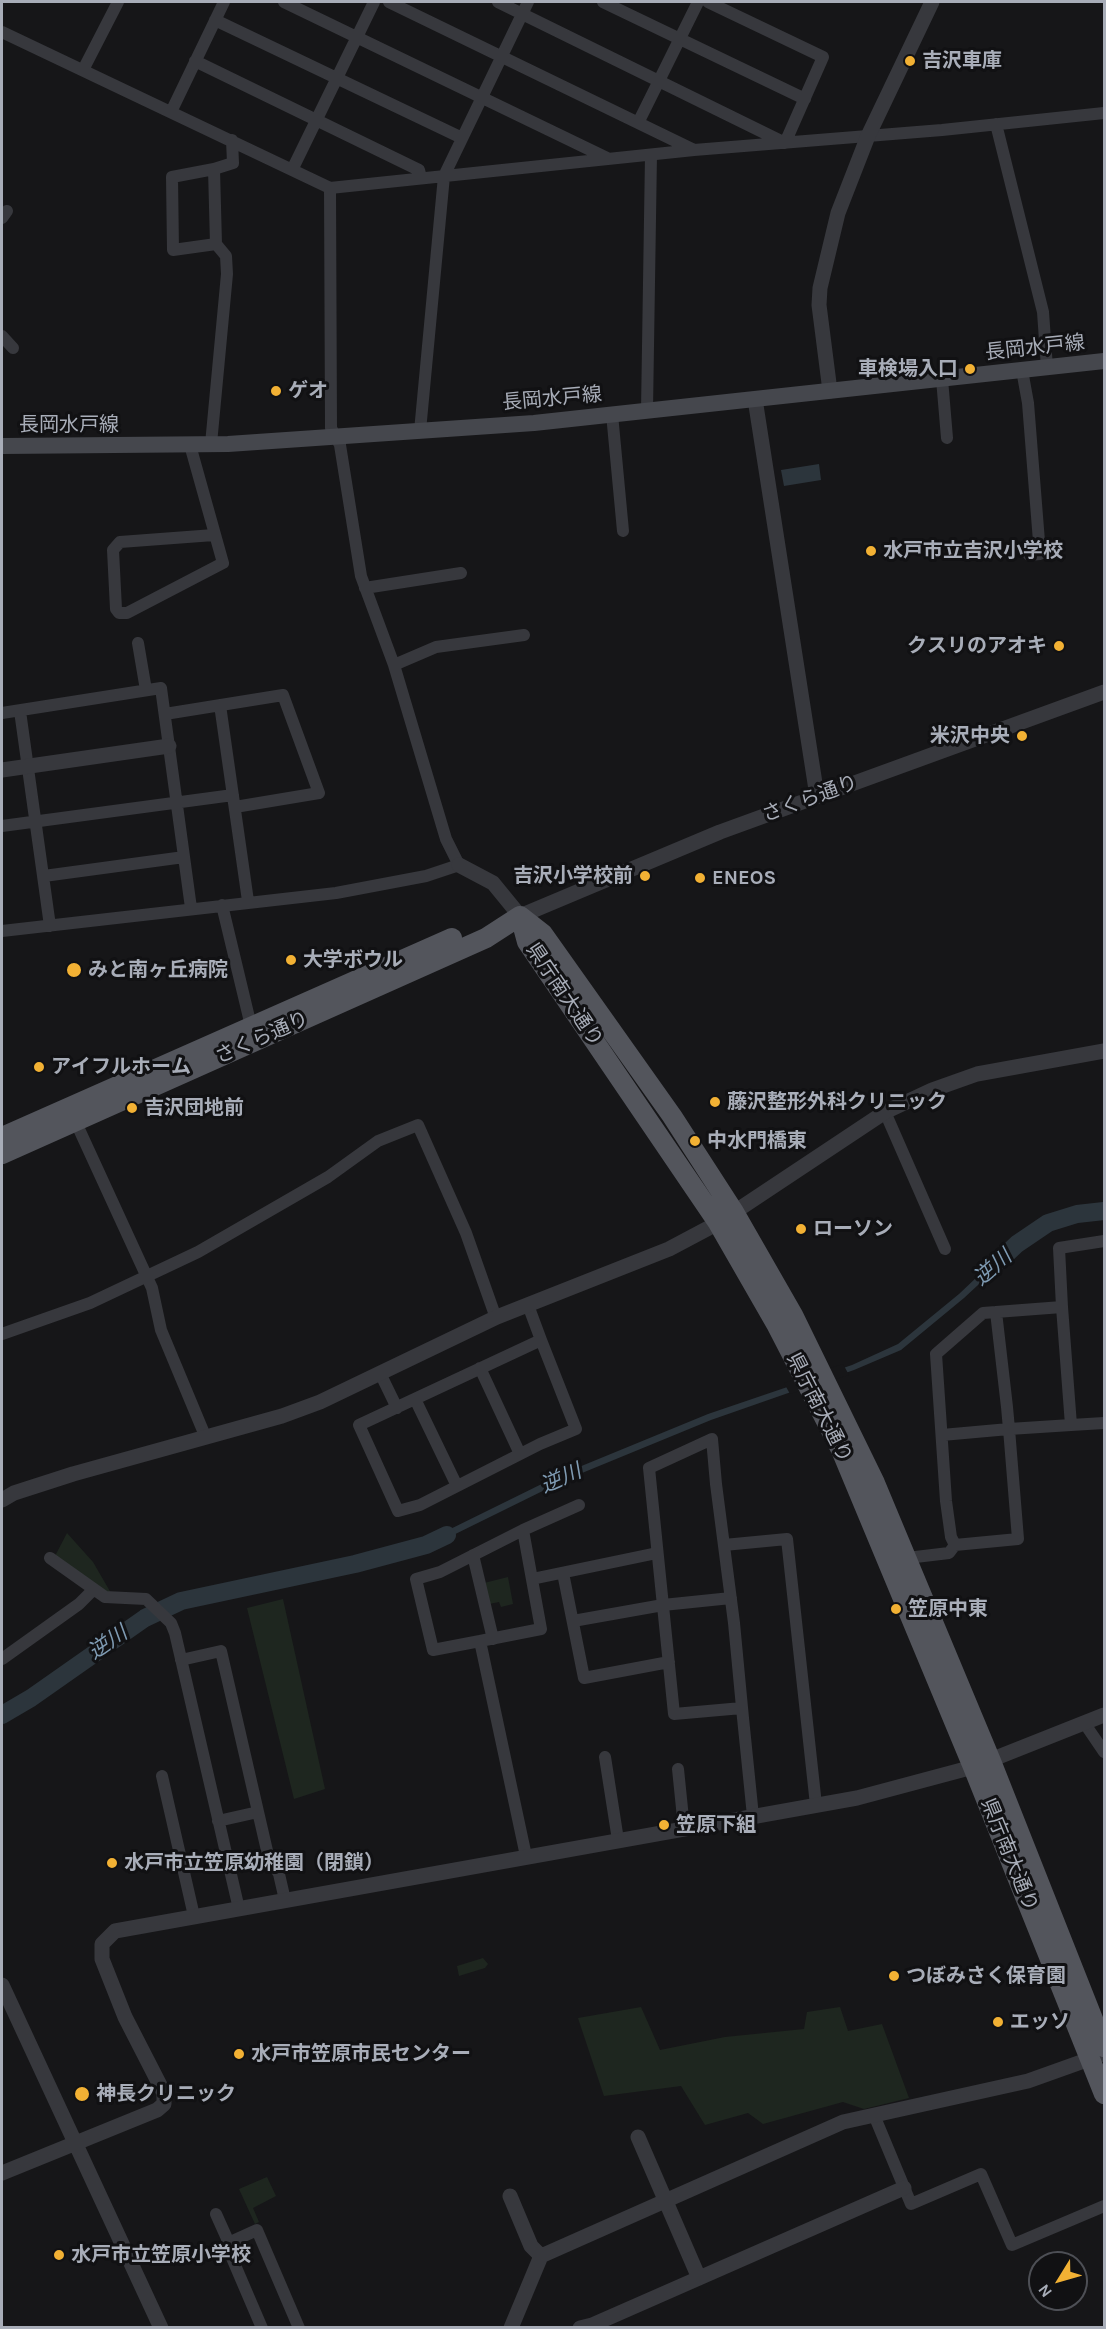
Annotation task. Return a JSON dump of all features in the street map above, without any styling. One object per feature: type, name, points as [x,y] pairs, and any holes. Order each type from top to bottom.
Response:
[{"type":"main road","name":"長岡水戸線","points":[[2,446],[190,445],[420,431],[612,414],[1104,361]]},
{"type":"main road","name":"さくら通り","points":[[2,1154],[72,1114],[251,1026],[478,927],[520,916]]},
{"type":"main road","name":"さくら通り","points":[[2,1137],[72,1114],[486,938],[520,916]]},
{"type":"main road","name":"県庁南大通り","points":[[520,916],[543,934],[672,1116],[809,1367],[907,1558],[982,1764]]},
{"type":"main road","name":"県庁南大通り","points":[[824,1396],[860,1492],[982,1764],[1100,2053],[1104,2094]]},
{"type":"street","points":[[83,70],[118,2]]},
{"type":"street","points":[[171,112],[224,2]]},
{"type":"street","points":[[284,2],[609,159]]},
{"type":"street","points":[[293,168],[374,2]]},
{"type":"street","points":[[389,2],[639,121],[694,150]]},
{"type":"street","points":[[498,2],[525,7],[659,81],[785,143]]},
{"type":"street","points":[[603,2],[805,99]]},
{"type":"street","points":[[639,121],[698,2]]},
{"type":"street","points":[[708,2],[823,57],[785,143]]},
{"type":"street","points":[[830,391],[819,305],[820,288],[838,213],[868,136],[932,2]]},
{"type":"street","points":[[420,431],[444,176],[525,7]]},
{"type":"street","points":[[215,20],[462,138]]},
{"type":"street","points":[[2,32],[293,168],[330,188],[694,150],[1104,113]]},
{"type":"street","points":[[195,61],[418,170],[421,178]]},
{"type":"street","points":[[996,124],[1043,312],[1047,368]]},
{"type":"street","points":[[216,244],[173,250],[172,177],[233,163],[232,140]]},
{"type":"street","points":[[647,410],[651,155]]},
{"type":"street","points":[[210,444],[227,274],[226,256],[216,244],[214,168]]},
{"type":"street","points":[[330,188],[331,428],[340,445],[358,561],[365,588],[394,665],[446,839],[459,865],[493,883],[520,916]]},
{"type":"street","points":[[2,336],[13,348]]},
{"type":"street","points":[[1022,370],[1029,402],[1040,554],[1029,555]]},
{"type":"street","points":[[942,379],[947,438]]},
{"type":"street","points":[[755,399],[817,796]]},
{"type":"street","points":[[612,414],[623,531]]},
{"type":"street","points":[[190,445],[223,563],[127,613],[119,613],[116,609],[113,550],[120,542],[214,535]]},
{"type":"street","points":[[365,588],[461,573]]},
{"type":"street","points":[[394,665],[436,647],[524,635]]},
{"type":"street","points":[[138,643],[146,690]]},
{"type":"street","points":[[2,713],[161,688],[190,908]]},
{"type":"street","name":"さくら通り","points":[[520,916],[665,854],[817,796],[1104,693]]},
{"type":"street","points":[[2,826],[176,802],[234,801],[320,792],[283,695],[165,714]]},
{"type":"street","points":[[220,705],[248,901]]},
{"type":"street","points":[[20,711],[50,926]]},
{"type":"street","points":[[2,770],[169,746]]},
{"type":"street","points":[[44,876],[184,856]]},
{"type":"street","points":[[2,931],[371,887],[426,876],[459,865]]},
{"type":"street","points":[[222,905],[251,1026]]},
{"type":"street","points":[[2,1500],[14,1493],[73,1474],[282,1416],[496,1318],[669,1249],[726,1218],[885,1112],[907,1100],[960,1079],[1104,1051]]},
{"type":"street","points":[[885,1112],[945,1249]]},
{"type":"street","points":[[72,1114],[152,1288],[161,1330],[206,1438]]},
{"type":"street","points":[[2,1334],[90,1303],[198,1252],[328,1176],[378,1141],[418,1125],[466,1233],[496,1318]]},
{"type":"street","points":[[1071,1425],[1059,1248],[1104,1241]]},
{"type":"street","points":[[528,1305],[576,1430],[520,1454],[420,1505],[398,1511],[359,1425],[541,1340]]},
{"type":"street","points":[[955,1545],[951,1537],[946,1501],[936,1354],[983,1313],[1062,1307]]},
{"type":"street","points":[[907,1558],[949,1553],[955,1545],[1018,1539],[996,1312]]},
{"type":"street","points":[[480,1368],[520,1454]]},
{"type":"street","points":[[380,1373],[397,1408]]},
{"type":"street","points":[[415,1399],[457,1486]]},
{"type":"street","points":[[942,1435],[1104,1423]]},
{"type":"street","points":[[742,1708],[674,1714],[649,1468],[712,1439],[731,1598],[753,1816]]},
{"type":"street","points":[[524,1530],[541,1629],[432,1650],[416,1579],[440,1572],[524,1530],[579,1505]]},
{"type":"street","points":[[724,1545],[787,1539],[816,1805]]},
{"type":"street","points":[[532,1579],[657,1553]]},
{"type":"street","points":[[473,1555],[526,1856]]},
{"type":"street","points":[[50,1558],[105,1597],[139,1598],[148,1601],[171,1623],[182,1660],[239,1909]]},
{"type":"street","points":[[563,1573],[584,1678],[669,1662]]},
{"type":"street","points":[[2,1659],[79,1604],[94,1589]]},
{"type":"street","points":[[573,1622],[663,1605],[731,1598]]},
{"type":"street","points":[[182,1660],[221,1652],[268,1854],[279,1874],[285,1900]]},
{"type":"street","points":[[2,2173],[157,2110],[164,2104],[164,2093],[108,1979],[102,1959],[102,1944],[115,1931],[898,1789],[982,1764],[1104,1715]]},
{"type":"street","points":[[1085,1724],[1104,1752]]},
{"type":"street","points":[[605,1757],[618,1840]]},
{"type":"street","points":[[678,1769],[684,1828]]},
{"type":"street","points":[[162,1776],[194,1916]]},
{"type":"street","points":[[218,1821],[258,1812]]},
{"type":"street","points":[[2,1986],[161,2328]]},
{"type":"street","points":[[512,2328],[541,2256],[843,2122],[1019,2083],[1100,2053]]},
{"type":"street","points":[[874,2115],[911,2205],[981,2174],[1012,2245],[1104,2206]]},
{"type":"street","points":[[638,2137],[699,2278]]},
{"type":"street","points":[[580,2328],[904,2188]]},
{"type":"street","points":[[510,2196],[531,2246],[541,2256]]},
{"type":"street","points":[[216,2214],[229,2243]]},
{"type":"street","points":[[262,2328],[226,2244],[257,2230],[299,2328]]},
{"type":"shaded area","points":[[67,1533],[93,1562],[111,1593],[103,1591],[54,1558]]},
{"type":"shaded area","points":[[508,1577],[513,1604],[501,1607],[499,1602],[489,1604],[484,1583]]},
{"type":"shaded area","points":[[283,1599],[325,1789],[294,1799],[247,1608]]},
{"type":"shaded area","points":[[483,1958],[488,1964],[485,1968],[459,1976],[457,1966]]},
{"type":"shaded area","points":[[641,2007],[660,2050],[725,2037],[804,2029],[807,2012],[840,2007],[848,2031],[882,2024],[909,2098],[864,2109],[843,2102],[763,2124],[748,2113],[705,2125],[681,2086],[604,2096],[578,2018]]},
{"type":"shaded area","points":[[267,2177],[276,2196],[253,2208],[259,2222],[255,2224],[239,2189]]},
{"type":"water","points":[[819,464],[821,480],[784,486],[781,470]]},
{"type":"water","points":[[1015,1241],[1019,1247],[964,1298],[901,1350],[854,1370],[711,1420],[565,1480],[427,1548],[424,1542],[562,1474],[708,1414],[852,1365],[898,1344],[959,1294]]},
{"type":"pier","points":[[843,1364],[849,1375],[790,1394],[784,1383]]},
{"type":"waterway","name":"逆川","points":[[1000,1260],[1017,1244],[1048,1223],[1077,1214],[1104,1211]]},
{"type":"waterway","name":"逆川","points":[[2,1715],[31,1698],[145,1618],[181,1601],[355,1564],[426,1545],[447,1535]]},
{"type":"place","name":"吉沢車庫","points":[[910,61]]},
{"type":"place","name":"車検場入口","points":[[970,369]]},
{"type":"place","name":"ゲオ","points":[[276,391]]},
{"type":"place","name":"水戸市立吉沢小学校","points":[[871,551]]},
{"type":"place","name":"クスリのアオキ","points":[[1059,646]]},
{"type":"place","name":"米沢中央","points":[[1022,736]]},
{"type":"place","name":"吉沢小学校前","points":[[645,876]]},
{"type":"place","name":"ENEOS","points":[[700,878]]},
{"type":"place","name":"大学ボウル","points":[[291,960]]},
{"type":"place","name":"みと南ヶ丘病院","points":[[74,970]]},
{"type":"place","name":"アイフルホーム","points":[[39,1067]]},
{"type":"place","name":"藤沢整形外科クリニック","points":[[715,1102]]},
{"type":"place","name":"吉沢団地前","points":[[132,1108]]},
{"type":"place","name":"中水門橋東","points":[[695,1141]]},
{"type":"place","name":"ローソン","points":[[801,1229]]},
{"type":"place","name":"笠原中東","points":[[896,1609]]},
{"type":"place","name":"笠原下組","points":[[664,1825]]},
{"type":"place","name":"水戸市立笠原幼稚園（閉鎖）","points":[[112,1863]]},
{"type":"place","name":"つぼみさく保育園","points":[[894,1976]]},
{"type":"place","name":"エッソ","points":[[998,2022]]},
{"type":"place","name":"水戸市笠原市民センター","points":[[239,2054]]},
{"type":"place","name":"神長クリニック","points":[[82,2094]]},
{"type":"place","name":"水戸市立笠原小学校","points":[[59,2255]]}]
